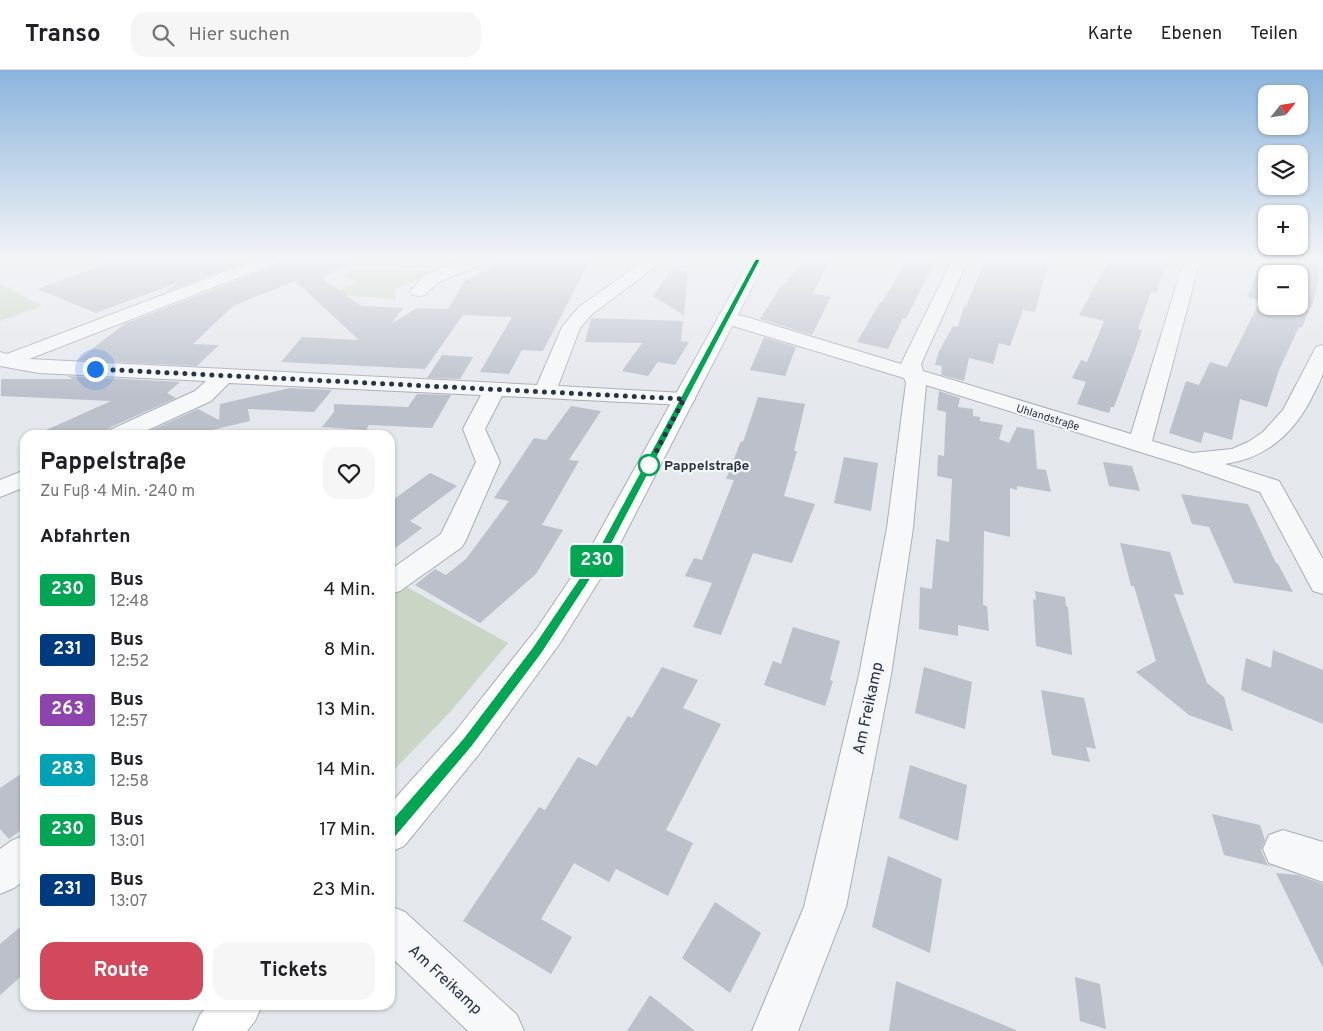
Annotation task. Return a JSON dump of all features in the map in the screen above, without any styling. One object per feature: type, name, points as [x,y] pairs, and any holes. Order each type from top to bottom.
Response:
[{"type":"street","points":[[2,361],[151,305]]},
{"type":"street","points":[[545,392],[571,327],[585,311],[594,305]]},
{"type":"street","points":[[395,827],[467,742],[549,635],[600,556],[733,305]]},
{"type":"street","name":"Am Freikamp","points":[[775,1031],[825,907],[875,676],[900,528],[916,383],[911,364],[939,305]]},
{"type":"street","points":[[1139,445],[1179,305]]},
{"type":"street","name":"Uhlandstraße","points":[[726,318],[1190,460],[1239,454],[1270,438],[1290,418],[1323,350]]},
{"type":"street","points":[[2,361],[39,367],[684,399]]},
{"type":"street","points":[[129,430],[203,396],[224,376]]},
{"type":"street","points":[[395,580],[452,540],[488,462],[474,429],[495,390]]},
{"type":"street","points":[[1190,460],[1270,487],[1323,584]]},
{"type":"street","points":[[1283,850],[1323,862]]},
{"type":"street","points":[[0,874],[20,859]]},
{"type":"street","name":"Am Freikamp","points":[[395,932],[501,1031]]},
{"type":"street","points":[[216,1031],[235,1010]]},
{"type":"green space","points":[[0,305],[42,306],[0,321]]},
{"type":"green space","points":[[401,584],[508,643],[451,711],[395,769],[395,588]]},
{"type":"building","points":[[76,305],[118,305],[96,313]]},
{"type":"building","points":[[174,305],[236,305],[193,344],[219,345],[197,366],[78,360],[124,324]]},
{"type":"building","points":[[321,305],[403,308],[392,323],[417,308],[448,309],[451,305],[567,305],[543,351],[522,350],[509,374],[480,372],[512,317],[463,315],[425,369],[281,362],[302,337],[359,340]]},
{"type":"building","points":[[667,305],[685,305],[684,315]]},
{"type":"building","points":[[769,305],[827,305],[812,335],[760,319]]},
{"type":"building","points":[[878,305],[913,305],[906,319],[903,318],[888,349],[857,342]]},
{"type":"building","points":[[967,305],[1037,305],[1035,312],[1023,310],[1010,346],[999,343],[993,364],[969,358],[964,381],[941,375],[942,366],[935,365],[939,351],[953,326],[958,327],[964,306],[966,307]]},
{"type":"building","points":[[1085,305],[1146,305],[1138,329],[1142,330],[1136,348],[1114,407],[1111,407],[1109,413],[1077,404],[1086,382],[1072,378],[1081,360],[1087,362],[1104,321],[1079,315]]},
{"type":"building","points":[[1258,305],[1258,315],[1307,315],[1302,328],[1299,327],[1279,370],[1267,407],[1240,399],[1232,440],[1204,432],[1201,443],[1169,433],[1186,381],[1199,385],[1210,362],[1227,367]]},
{"type":"building","points":[[591,318],[683,321],[681,341],[689,342],[675,365],[658,362],[648,376],[622,371],[642,343],[585,342]]},
{"type":"building","points":[[764,337],[796,347],[785,376],[750,370]]},
{"type":"building","points":[[442,355],[473,357],[460,379],[427,378]]},
{"type":"building","points":[[67,376],[180,382],[167,393],[176,398],[108,430],[46,430],[111,401],[1,396],[1,379],[73,379]]},
{"type":"building","points":[[290,388],[332,390],[314,412],[248,409],[250,421],[212,430],[152,430],[198,409],[219,420],[220,404]]},
{"type":"building","points":[[939,391],[960,398],[958,407],[973,409],[973,416],[980,417],[980,421],[1003,425],[999,439],[1009,443],[1017,427],[1034,430],[1037,469],[1046,470],[1051,492],[1017,486],[1017,490],[1010,488],[1010,537],[984,531],[983,605],[987,606],[989,631],[958,625],[958,636],[919,629],[920,587],[932,589],[936,539],[949,542],[952,479],[937,476],[938,455],[944,456],[946,412],[937,410]]},
{"type":"building","points":[[417,394],[451,395],[432,428],[369,425],[366,430],[322,427],[334,412],[334,404],[408,407]]},
{"type":"building","points":[[758,397],[805,404],[794,451],[797,451],[784,496],[815,504],[792,563],[753,553],[721,635],[693,627],[712,583],[685,576],[694,558],[702,560],[734,480],[726,479],[741,441],[743,442]]},
{"type":"building","points":[[571,406],[601,411],[569,460],[579,461],[542,525],[563,530],[536,574],[480,623],[415,585],[435,569],[446,575],[466,559],[509,501],[494,498],[534,438],[546,440]]},
{"type":"building","points":[[844,457],[878,463],[871,511],[834,503]]},
{"type":"building","points":[[1103,462],[1132,466],[1140,491],[1109,486]]},
{"type":"building","points":[[430,473],[457,486],[410,521],[422,528],[395,548],[395,498]]},
{"type":"building","points":[[1181,494],[1248,504],[1276,563],[1293,592],[1234,583],[1209,527],[1192,524]]},
{"type":"building","points":[[1120,543],[1170,552],[1184,595],[1174,594],[1207,683],[1224,697],[1233,731],[1189,715],[1136,672],[1156,661],[1134,586],[1131,586]]},
{"type":"building","points":[[1035,591],[1065,597],[1066,606],[1068,607],[1072,655],[1036,646],[1033,599],[1036,600]]},
{"type":"building","points":[[793,627],[840,641],[830,680],[833,681],[825,706],[764,685],[773,661],[781,664]]},
{"type":"building","points":[[1273,650],[1323,670],[1323,724],[1241,690],[1246,658],[1271,668]]},
{"type":"building","points":[[662,667],[698,680],[683,708],[721,724],[666,830],[693,843],[668,896],[616,869],[609,882],[574,863],[541,919],[572,937],[551,974],[463,921],[539,807],[545,810],[578,757],[597,766],[628,716],[632,718]]},
{"type":"building","points":[[924,667],[972,682],[965,729],[915,713]]},
{"type":"building","points":[[1041,690],[1084,698],[1096,749],[1086,747],[1090,762],[1052,755]]},
{"type":"building","points":[[910,765],[967,785],[958,841],[899,818]]},
{"type":"building","points":[[20,774],[20,831],[9,839],[0,829],[0,788]]},
{"type":"building","points":[[1212,814],[1260,825],[1265,840],[1261,850],[1267,864],[1274,867],[1224,855]]},
{"type":"building","points":[[888,856],[942,879],[930,953],[872,927]]},
{"type":"building","points":[[1276,873],[1298,875],[1323,884],[1323,968]]},
{"type":"building","points":[[715,902],[761,933],[730,993],[682,958]]},
{"type":"building","points":[[20,927],[20,977],[0,995],[0,944]]},
{"type":"building","points":[[1075,977],[1100,984],[1106,1029],[1080,1021]]},
{"type":"building","points":[[896,981],[1016,1030],[1016,1031],[889,1031]]},
{"type":"building","points":[[650,995],[695,1031],[627,1031]]},
{"type":"bus line","name":"230","points":[[395,827],[467,742],[549,635],[600,556],[733,305]]},
{"type":"place","name":"Pappelstraße","points":[[649,465]]},
{"type":"route","points":[[95,369],[684,399],[649,465]]}]
